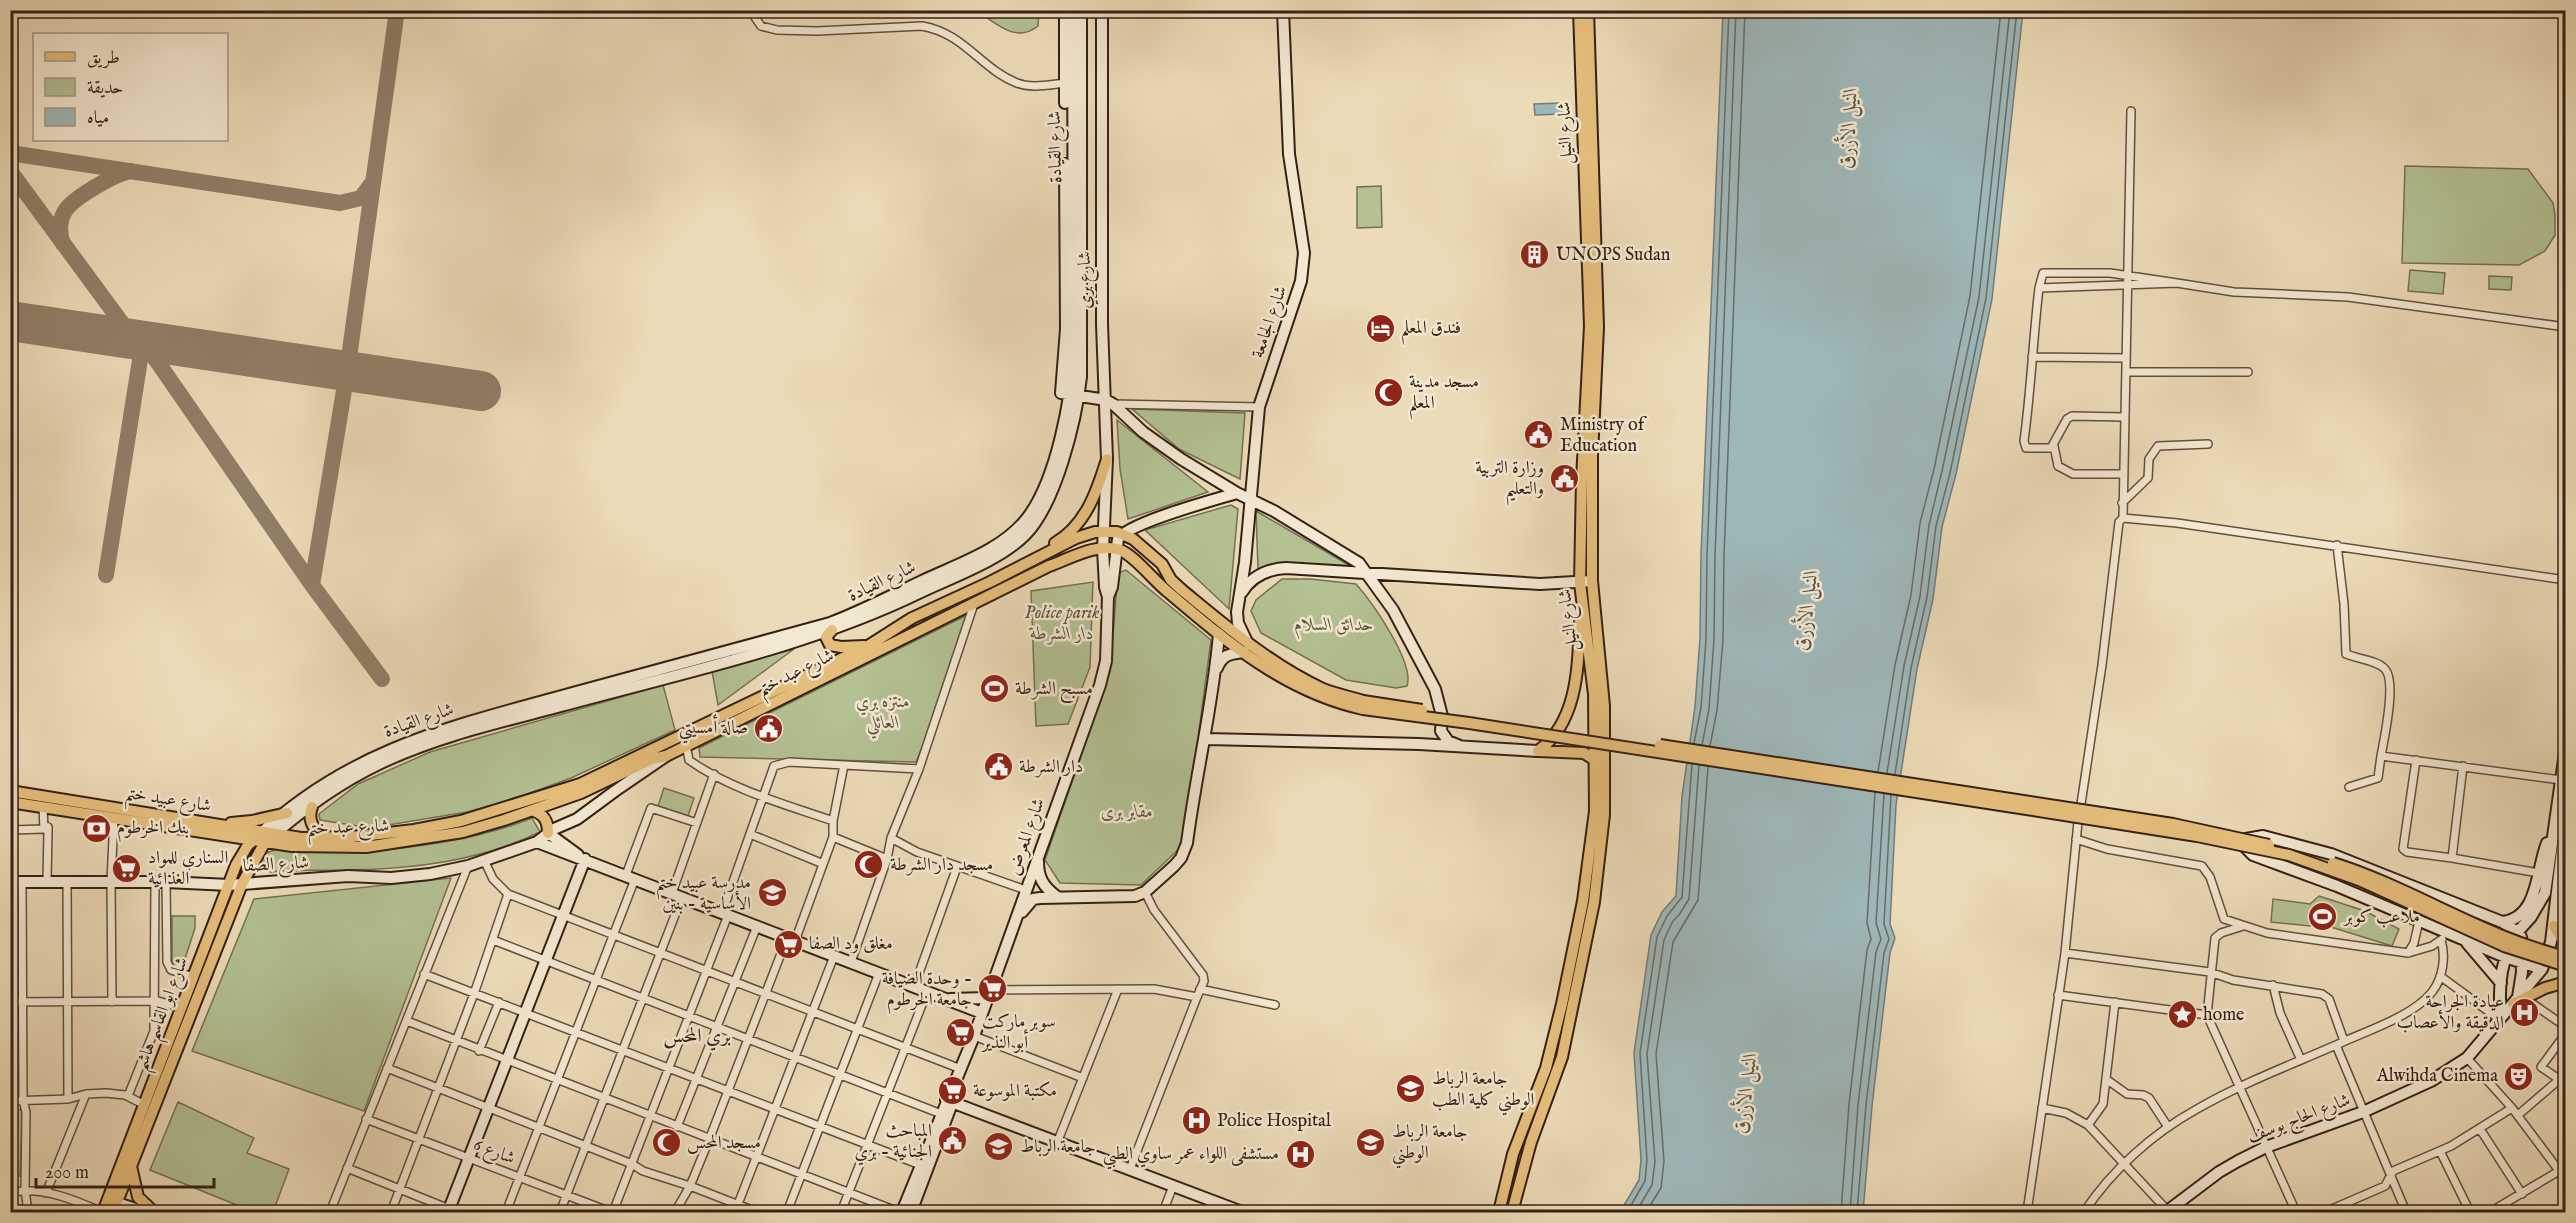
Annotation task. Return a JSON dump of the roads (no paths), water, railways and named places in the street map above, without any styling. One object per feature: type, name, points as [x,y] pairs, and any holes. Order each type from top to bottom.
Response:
[{"type":"main road","name":"شارع القيادة","points":[[263,837],[305,798],[356,766],[406,742],[469,722],[832,630],[909,598],[967,570],[1005,549],[1024,535],[1043,509],[1052,489],[1070,395],[1074,351],[1069,83],[1065,10]]},
{"type":"main road","name":"شارع القيادة","points":[[1069,83],[1073,10]]},
{"type":"main road","name":"شارع القيادة","points":[[263,837],[369,769],[424,746],[830,623],[869,607],[1000,543],[1017,529],[1036,505],[1052,465],[1083,349],[1081,10]]},
{"type":"main road","name":"شارع بري","points":[[1102,10],[1102,324],[1110,402],[1103,549]]},
{"type":"main road","name":"شارع الجامعة","points":[[1246,640],[1237,617],[1245,562],[1259,407],[1301,281],[1304,253],[1289,154],[1282,10]]},
{"type":"main road","name":"شارع النيل","points":[[1512,1212],[1531,1142],[1562,1057],[1598,875],[1605,799],[1602,688],[1586,582],[1582,478],[1590,326],[1579,10]]},
{"type":"main road","name":"شارع النيل","points":[[1499,1212],[1513,1154],[1546,1068],[1562,1004],[1588,870],[1595,810],[1594,694],[1583,610],[1598,327],[1588,10]]},
{"type":"main road","points":[[1070,395],[1110,402],[1154,441],[1237,493],[1274,511],[1346,554],[1368,574],[1393,610],[1435,689],[1442,716],[1441,731],[1448,741],[1460,746]]},
{"type":"main road","points":[[1034,559],[1060,540],[1083,516],[1097,489],[1107,459]]},
{"type":"main road","points":[[1123,533],[1180,511],[1237,493]]},
{"type":"main road","name":"شارع عبد ختم","points":[[321,838],[383,834],[461,821],[558,792],[650,751],[868,645],[912,618],[1076,538],[1105,531],[1123,533],[1140,544],[1162,564],[1171,580],[1182,590],[1297,676],[1363,705]]},
{"type":"main road","name":"شارع المعرض","points":[[1108,597],[1113,587],[1115,549],[1123,533]]},
{"type":"main road","name":"شارع عبد ختم","points":[[193,831],[263,837],[319,847],[384,845],[463,832],[534,811],[581,793],[652,759],[666,756],[1049,566],[1103,549],[1115,549]]},
{"type":"main road","name":"شارع المعرض","points":[[911,1212],[924,1167],[974,1036],[1104,672],[1108,597],[1105,587],[1103,549]]},
{"type":"main road","points":[[1115,549],[1129,556],[1156,582],[1219,634],[1280,677],[1332,702],[2067,807],[2245,843],[2360,872],[2499,936],[2565,957]]},
{"type":"main road","points":[[1239,598],[1249,582],[1273,569],[1303,568],[1540,584],[1586,582]]},
{"type":"main road","points":[[1538,751],[1552,741],[1570,706],[1578,665],[1583,610]]},
{"type":"main road","points":[[832,630],[826,638],[830,645],[868,645]]},
{"type":"main road","points":[[1014,925],[1033,899],[1056,896],[1125,897],[1144,892],[1174,866],[1185,849],[1206,739],[1219,634]]},
{"type":"main road","points":[[1216,668],[1221,659],[1229,654],[1245,652]]},
{"type":"main road","points":[[1206,739],[1460,746],[1584,753],[1595,760]]},
{"type":"main road","points":[[2500,1018],[2501,983],[2505,957],[2518,932],[2531,917],[2545,893],[2565,746]]},
{"type":"main road","name":"شارع الصفا","points":[[16,882],[111,881],[229,885],[306,881],[348,876],[390,878],[430,874],[468,866],[537,842],[548,833],[577,819],[666,756]]},
{"type":"main road","name":"شارع عبيد ختم","points":[[10,791],[219,825],[263,837],[321,838]]},
{"type":"main road","name":"شارع عبيد ختم","points":[[10,802],[193,831]]},
{"type":"main road","points":[[312,807],[310,818],[312,825],[321,838]]},
{"type":"main road","points":[[534,811],[542,814],[546,820],[548,833],[582,859]]},
{"type":"main road","points":[[219,825],[287,813]]},
{"type":"main road","name":"شارع الحاج يوسف","points":[[2167,1211],[2219,1172],[2266,1147],[2363,1112],[2431,1081],[2467,1058],[2500,1018],[2519,1000],[2542,969],[2554,926],[2563,864],[2565,816]]},
{"type":"main road","points":[[569,847],[567,836],[577,819]]},
{"type":"main road","points":[[2502,922],[2511,921],[2525,910],[2529,903],[2554,826]]},
{"type":"main road","points":[[2245,843],[2264,836],[2331,854],[2502,922],[2518,932]]},
{"type":"main road","name":"شارع ابو القاسم هاشم","points":[[111,1209],[131,1166],[242,884],[261,846],[263,837]]},
{"type":"main road","name":"شارع ابو القاسم هاشم","points":[[111,1209],[145,1105],[229,885],[243,853],[263,837]]},
{"type":"main road","points":[[537,842],[982,1013]]},
{"type":"main road","points":[[2245,843],[2253,855],[2337,886],[2419,921],[2445,937],[2465,941],[2542,969]]},
{"type":"main road","points":[[2245,843],[2325,867],[2384,891],[2504,946],[2565,966]]},
{"type":"main road","points":[[451,1211],[582,859]]},
{"type":"main road","points":[[1037,859],[1040,879],[1045,887],[1056,896]]},
{"type":"main road","points":[[1026,890],[1056,896]]},
{"type":"main road","points":[[2554,926],[2565,946]]},
{"type":"main road","points":[[2518,932],[2522,963],[2519,1000],[2565,982]]},
{"type":"main road","points":[[2465,941],[2501,983]]},
{"type":"main road","points":[[947,1000],[988,994]]},
{"type":"main road","points":[[950,1102],[1242,1212]]},
{"type":"main road","points":[[131,1166],[138,1197],[154,1212]]},
{"type":"main road","name":"شارع المعرض","points":[[900,1212],[924,1167]]},
{"type":"main road","points":[[111,1209],[145,1212]]},
{"type":"street","points":[[750,10],[761,26],[777,30],[817,32],[922,26],[937,29],[950,34],[989,65],[1017,83],[1032,85],[1069,83]]},
{"type":"street","points":[[2081,804],[2099,688],[2119,522],[2123,518],[2131,111]]},
{"type":"street","points":[[2124,417],[2072,416],[2067,419],[2054,446],[2049,449],[2029,449],[2024,445],[2039,288],[2043,273],[2128,274],[2234,292],[2348,297],[2565,327]]},
{"type":"street","points":[[2039,288],[2177,283]]},
{"type":"street","points":[[2032,357],[2126,358]]},
{"type":"street","points":[[2126,372],[2248,372]]},
{"type":"street","points":[[1110,402],[1259,407]]},
{"type":"street","points":[[2122,503],[2148,478],[2150,459],[2158,446],[2208,444]]},
{"type":"street","points":[[2054,446],[2058,466],[2070,473],[2123,474]]},
{"type":"street","points":[[2123,518],[2156,520],[2337,545],[2565,580]]},
{"type":"street","points":[[2337,545],[2344,604],[2346,654],[2380,665],[2387,670],[2390,680],[2378,778],[2349,787]]},
{"type":"street","points":[[851,962],[887,859],[891,838],[919,769],[974,604]]},
{"type":"street","points":[[686,746],[689,760],[714,774],[833,821]]},
{"type":"street","points":[[2381,756],[2561,780]]},
{"type":"street","points":[[2416,760],[2403,849],[2407,852],[2539,873]]},
{"type":"street","points":[[612,1212],[652,1116],[707,971],[774,766],[781,763],[919,769]]},
{"type":"street","points":[[675,1212],[690,1186],[765,994],[791,939],[833,837],[833,821],[844,765]]},
{"type":"street","points":[[2452,858],[2463,766]]},
{"type":"street","points":[[560,1212],[661,952],[697,822],[714,774]]},
{"type":"street","points":[[43,807],[44,829]]},
{"type":"street","points":[[506,1212],[614,934],[651,808],[697,822]]},
{"type":"street","points":[[112,1002],[111,881],[114,818]]},
{"type":"street","points":[[2027,1212],[2065,953],[2078,822]]},
{"type":"street","points":[[10,830],[48,827],[47,882]]},
{"type":"street","points":[[750,834],[822,863]]},
{"type":"street","points":[[833,837],[887,859]]},
{"type":"street","points":[[891,838],[917,852],[1026,890]]},
{"type":"street","points":[[2076,839],[2107,849],[2202,866],[2210,877],[2224,919],[2267,933],[2408,953],[2445,937],[2440,976],[2431,993],[2416,1006],[2197,1108],[2168,1127],[2123,1163],[2084,1212]]},
{"type":"street","points":[[484,860],[493,879],[508,894],[961,1069]]},
{"type":"street","points":[[330,1212],[468,866]]},
{"type":"street","points":[[914,987],[957,867]]},
{"type":"street","points":[[67,881],[68,1099]]},
{"type":"street","points":[[16,882],[23,1002],[23,1100],[26,1113],[25,1190],[28,1212]]},
{"type":"street","points":[[160,882],[167,962],[171,970],[194,977]]},
{"type":"street","points":[[128,1096],[131,1083],[135,1081],[153,1039],[160,882]]},
{"type":"street","points":[[1130,1169],[1204,981],[1203,975],[1154,910],[1144,892]]},
{"type":"street","points":[[391,1212],[475,992],[508,894]]},
{"type":"street","points":[[2408,953],[2414,943],[2419,921]]},
{"type":"street","points":[[677,1126],[757,926]]},
{"type":"street","points":[[2243,926],[2221,933],[2215,938],[2207,1015],[2296,1212]]},
{"type":"street","points":[[493,940],[944,1116]]},
{"type":"street","points":[[2065,953],[2210,972],[2233,980],[2326,995],[2344,1041]]},
{"type":"street","points":[[736,1209],[834,956]]},
{"type":"street","points":[[424,974],[924,1167]]},
{"type":"street","points":[[787,1212],[879,974]]},
{"type":"street","points":[[2440,976],[2500,1018]]},
{"type":"street","points":[[2273,985],[2280,1013],[2301,1060]]},
{"type":"street","points":[[1057,1143],[1118,989]]},
{"type":"street","points":[[988,994],[1154,989],[1197,997]]},
{"type":"street","points":[[1200,989],[1275,1005]]},
{"type":"street","points":[[841,1212],[927,992]]},
{"type":"street","points":[[2058,995],[2207,1015]]},
{"type":"street","points":[[2519,1000],[2565,1027]]},
{"type":"street","points":[[10,1002],[155,1001],[182,1008]]},
{"type":"street","points":[[479,1051],[499,1002]]},
{"type":"street","points":[[2088,1125],[2103,1104],[2115,1002]]},
{"type":"street","points":[[407,1021],[506,1062],[900,1212]]},
{"type":"street","points":[[2563,1082],[2541,1067],[2565,1033]]},
{"type":"street","points":[[974,1036],[1083,1078]]},
{"type":"street","points":[[2336,1045],[2406,1212]]},
{"type":"street","points":[[2467,1058],[2518,1115],[2565,1180]]},
{"type":"street","points":[[387,1068],[632,1164],[652,1174],[690,1186],[736,1209],[757,1212]]},
{"type":"street","points":[[2518,1115],[2563,1082],[2565,1072]]},
{"type":"street","points":[[2106,1080],[2127,1094],[2143,1095],[2149,1098],[2168,1127]]},
{"type":"street","points":[[46,1193],[86,1094]]},
{"type":"street","points":[[10,1101],[68,1099],[86,1094],[128,1096],[145,1105]]},
{"type":"street","points":[[2042,1108],[2066,1113],[2088,1125],[2167,1211]]},
{"type":"street","points":[[2325,1212],[2385,1186],[2393,1170],[2440,1151],[2512,1108]]},
{"type":"street","name":"شارع 6","points":[[366,1119],[612,1212]]},
{"type":"street","points":[[2480,1129],[2522,1194]]},
{"type":"street","points":[[2440,1151],[2470,1212]]},
{"type":"street","points":[[347,1168],[451,1211]]},
{"type":"street","points":[[2490,1212],[2559,1171]]},
{"type":"street","points":[[1163,1212],[1173,1186]]},
{"type":"street","points":[[10,1193],[25,1190],[46,1193],[111,1209]]},
{"type":"water","name":"النيل الأزرق","points":[[1723,11],[2023,11],[1992,299],[1956,474],[1942,527],[1933,599],[1917,669],[1896,805],[1890,924],[1895,938],[1890,953],[1872,1106],[1863,1212],[1620,1212],[1639,1180],[1641,1160],[1634,1053],[1651,935],[1662,912],[1676,896],[1682,796],[1695,707],[1700,638],[1701,555]]},
{"type":"water","points":[[1561,103],[1562,114],[1535,115],[1534,104]]},
{"type":"place","name":"UNOPS Sudan","points":[[1535,255]]},
{"type":"place","name":"فندق المعلم","points":[[1380,328]]},
{"type":"place","name":"مسجد مدينة المعلم","points":[[1388,392]]},
{"type":"place","name":"Ministry of Education","points":[[1539,435]]},
{"type":"place","name":"وزارة التربية والتعليم","points":[[1565,478]]},
{"type":"place","name":"مسبح الشرطة","points":[[994,689]]},
{"type":"place","name":"صالة أمسيتي","points":[[769,728]]},
{"type":"place","name":"دار الشرطة","points":[[998,767]]},
{"type":"place","name":"بنك الخرطوم","points":[[96,828]]},
{"type":"place","name":"مسجد دار الشرطة","points":[[869,865]]},
{"type":"place","name":"السناري للمواد الغذائية","points":[[127,868]]},
{"type":"place","name":"مدرسة عبيد ختم الأساسية - بنين","points":[[772,893]]},
{"type":"place","name":"ملاعب كوبر","points":[[2323,917]]},
{"type":"place","name":"مغلق ود الصفا","points":[[788,944]]},
{"type":"place","name":"وحدة الضيافة - جامعة الخرطوم","points":[[993,989]]},
{"type":"place","name":"عيادة الجراحة الدقيقة والأعصاب","points":[[2525,1012]]},
{"type":"place","name":"home","points":[[2182,1015]]},
{"type":"place","name":"سوبر ماركت أبو النذير","points":[[961,1032]]},
{"type":"place","name":"Alwihda Cinema","points":[[2519,1076]]},
{"type":"place","name":"جامعة الرباط الوطني كلية الطب","points":[[1411,1089]]},
{"type":"place","name":"مكتبة الموسوعة","points":[[952,1091]]},
{"type":"place","name":"Police Hospital","points":[[1196,1121]]},
{"type":"place","name":"المباحث الجنائية - بري","points":[[953,1141]]},
{"type":"place","name":"جامعة الرباط الوطني","points":[[1371,1142]]},
{"type":"place","name":"مسجد المحس","points":[[666,1143]]},
{"type":"place","name":"جامعة الرباط","points":[[999,1147]]},
{"type":"place","name":"مستشفى اللواء عمر ساوي الطبي","points":[[1300,1154]]},
{"type":"district","name":"بري المحس","points":[[697,1036]]},
{"type":"park label","name":"Police parik دار الشرطة","points":[[1062,623]]},
{"type":"park label","name":"حدائق السلام","points":[[1334,625]]},
{"type":"park label","name":"منتزه بري العائلي","points":[[883,712]]},
{"type":"park label","name":"مقابر برى","points":[[1127,812]]}]
